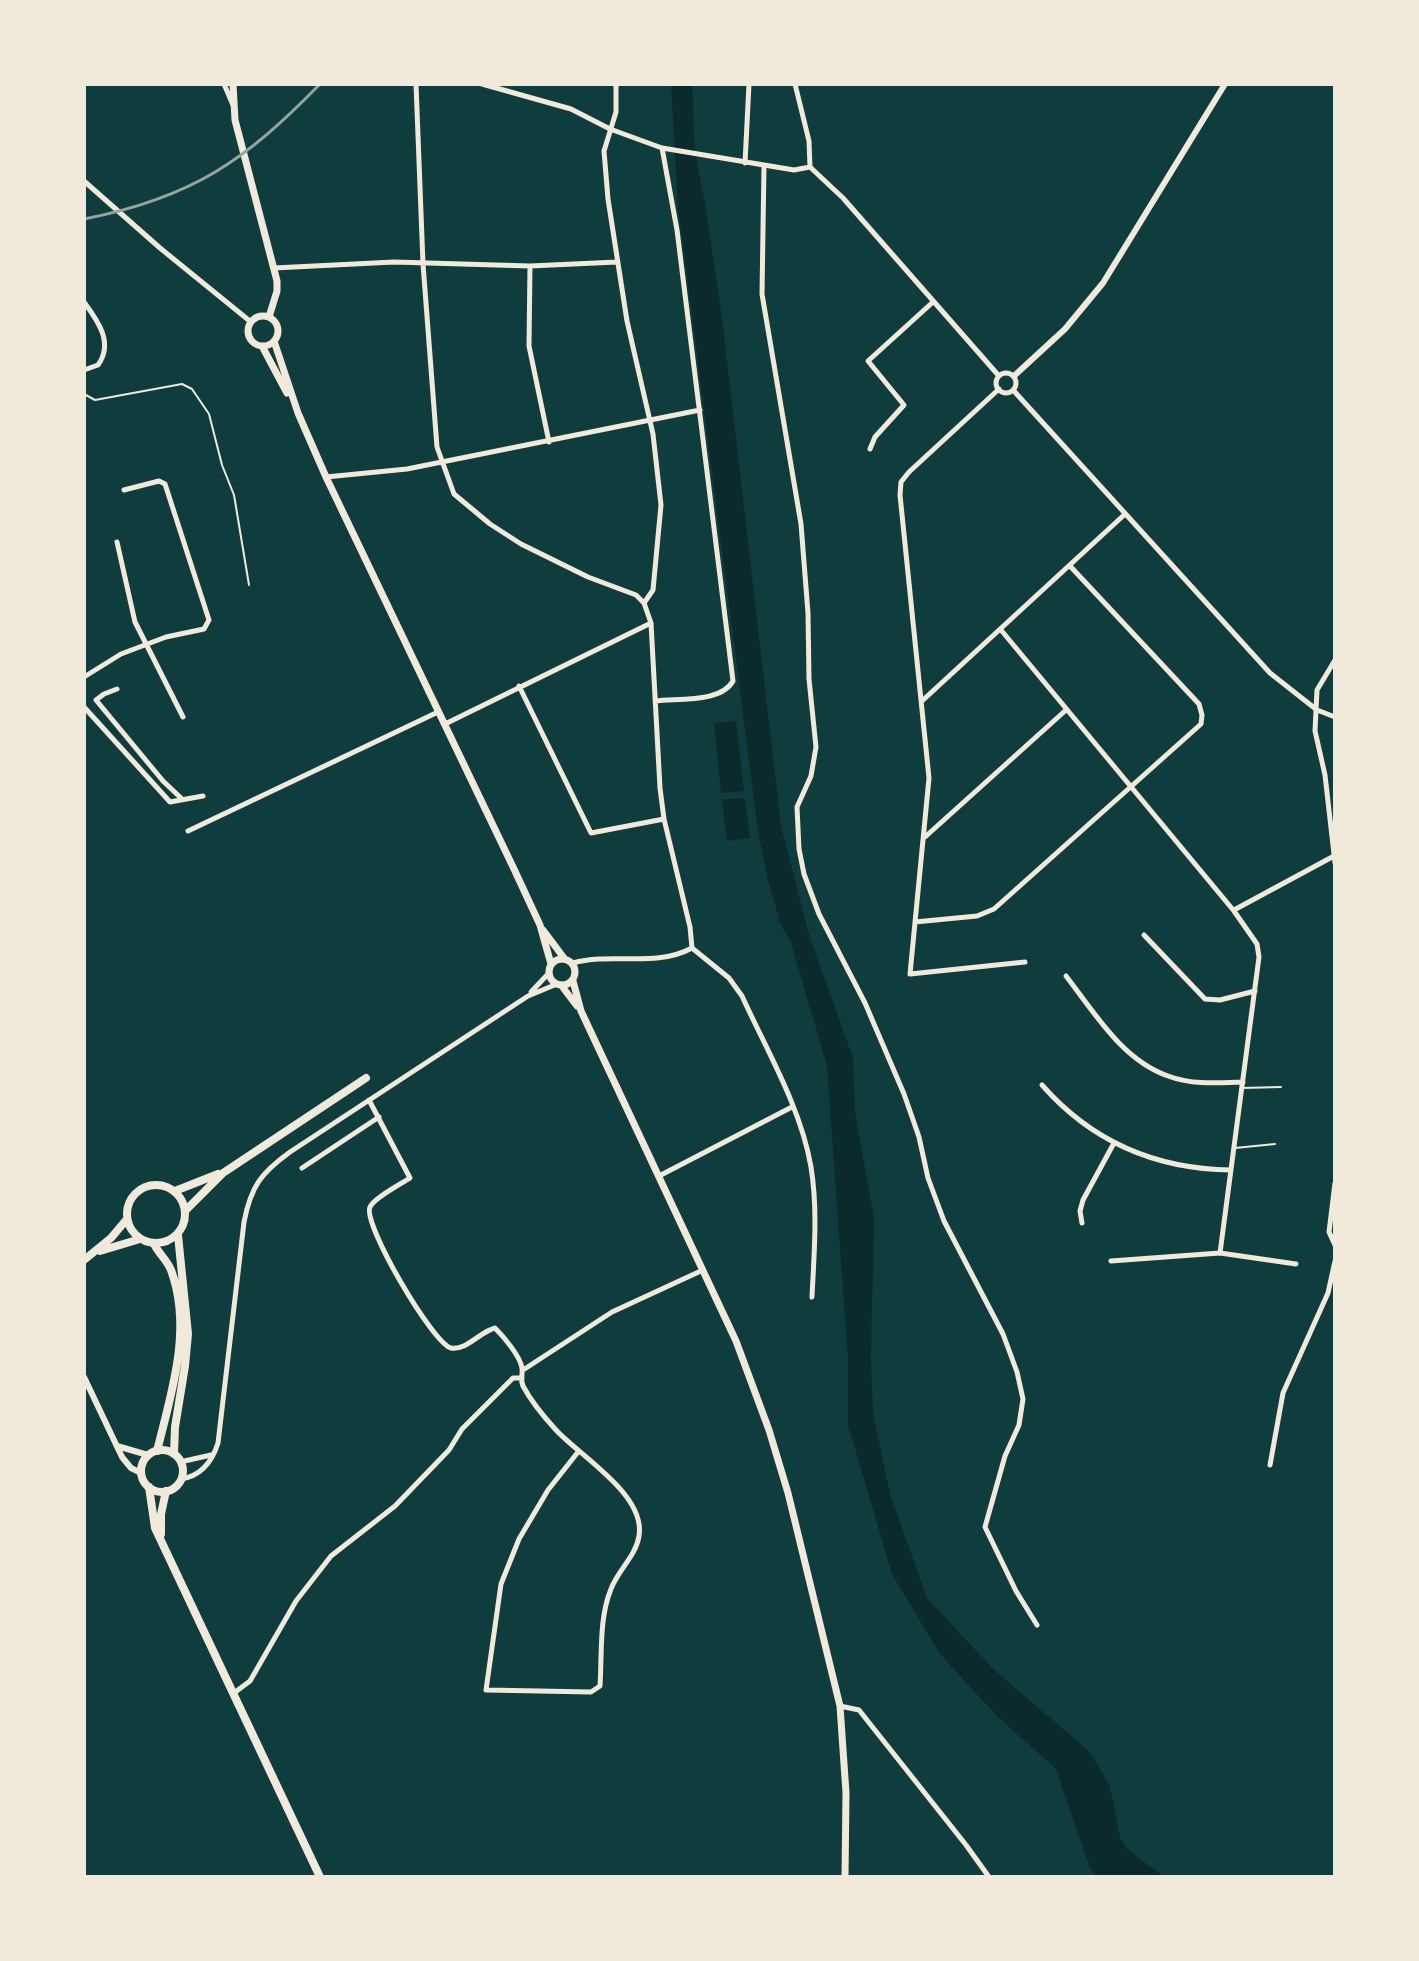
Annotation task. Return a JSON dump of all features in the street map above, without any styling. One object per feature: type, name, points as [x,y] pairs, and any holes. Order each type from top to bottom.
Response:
[{"type":"main road","points":[[233,84],[233,106],[274,268],[277,291],[269,317]]},
{"type":"main road","points":[[298,413],[274,341],[278,330],[269,317],[259,316],[251,322],[249,337],[262,346],[298,413],[540,925],[551,964],[549,973],[581,1011]]},
{"type":"main road","points":[[262,346],[274,341]]},
{"type":"main road","points":[[540,925],[564,958],[573,963],[576,974],[573,981],[581,1011],[736,1341],[769,1430],[791,1501],[840,1706],[846,1793],[845,1877]]},
{"type":"main road","points":[[551,964],[564,958]]},
{"type":"main road","points":[[559,985],[573,981]]},
{"type":"main road","points":[[186,1210],[223,1173],[366,1078]]},
{"type":"main road","points":[[175,1191],[223,1173]]},
{"type":"main road","points":[[149,1487],[166,1491],[176,1487],[181,1479],[180,1462],[174,1454],[175,1427],[188,1334],[178,1235],[186,1210],[175,1191],[159,1185],[141,1189],[130,1202],[127,1219],[131,1229],[140,1239],[154,1244],[178,1235]]},
{"type":"main road","points":[[84,1260],[95,1253],[127,1219]]},
{"type":"main road","points":[[95,1253],[140,1239]]},
{"type":"main road","points":[[154,1244],[171,1270],[179,1331],[175,1380],[152,1453],[142,1463],[141,1473],[149,1487],[152,1519],[320,1877]]},
{"type":"main road","points":[[152,1453],[174,1454]]},
{"type":"main road","points":[[161,1539],[161,1514],[166,1491]]},
{"type":"street","points":[[224,84],[233,106]]},
{"type":"street","points":[[416,84],[423,264],[440,462],[454,494],[490,524],[521,544],[588,577],[636,595],[644,603],[651,623],[664,819],[690,927],[692,948],[729,978],[742,996],[801,1127],[811,1168],[815,1218],[812,1297]]},
{"type":"street","points":[[482,84],[571,109],[610,129],[664,148],[794,170],[810,167]]},
{"type":"street","points":[[616,84],[616,112],[604,151],[617,262],[658,461],[661,505],[653,590],[644,603]]},
{"type":"street","points":[[745,163],[749,84]]},
{"type":"street","points":[[795,84],[809,141],[810,167],[843,198],[999,376]]},
{"type":"street","points":[[1014,376],[1065,329],[1103,283],[1225,84]]},
{"type":"street","points":[[655,701],[716,695],[729,688],[733,681],[664,148]]},
{"type":"street","points":[[764,166],[762,294],[801,524],[808,613],[809,679],[816,747],[811,776],[797,807],[799,849],[804,874],[819,914],[865,1003],[904,1094],[944,1221],[1003,1334],[1017,1372],[1023,1399],[1019,1425],[1005,1456],[985,1527],[1016,1591],[1037,1625]]},
{"type":"street","points":[[84,181],[251,322]]},
{"type":"street","points":[[274,268],[394,262],[530,266],[617,262]]},
{"type":"street","points":[[530,266],[529,346],[549,442]]},
{"type":"street","points":[[84,302],[101,330],[106,350],[98,365],[84,370]]},
{"type":"street","points":[[870,449],[875,437],[904,405],[868,361],[933,302]]},
{"type":"street","points":[[1013,390],[1006,392],[996,384],[999,376],[1007,373],[1014,376]]},
{"type":"street","points":[[1013,390],[1016,383],[1014,376]]},
{"type":"street","points":[[999,389],[901,482],[929,778],[910,974],[1025,962]]},
{"type":"street","points":[[1013,390],[1270,673],[1317,710],[1335,717]]},
{"type":"street","points":[[326,477],[407,469],[700,410]]},
{"type":"street","points":[[84,677],[121,654],[204,629],[209,620],[165,484],[159,481],[124,490]]},
{"type":"street","points":[[922,702],[1124,515]]},
{"type":"street","points":[[117,542],[135,622],[183,717]]},
{"type":"street","points":[[915,922],[977,916],[994,909],[1201,724],[1199,704],[1070,566]]},
{"type":"street","points":[[445,724],[651,623]]},
{"type":"street","points":[[1001,630],[1234,911],[1257,944],[1259,957],[1255,991],[1220,1253]]},
{"type":"street","points":[[1234,911],[1334,858],[1325,775],[1315,731],[1317,690],[1335,660]]},
{"type":"street","points":[[519,686],[591,833],[664,819]]},
{"type":"street","points":[[117,689],[96,700],[182,800]]},
{"type":"street","points":[[91,715],[100,706]]},
{"type":"street","points":[[84,707],[170,802],[203,796]]},
{"type":"street","points":[[924,838],[1066,710]]},
{"type":"street","points":[[188,831],[439,711]]},
{"type":"street","points":[[149,779],[156,773]]},
{"type":"street","points":[[1144,935],[1205,999],[1220,1000],[1255,991]]},
{"type":"street","points":[[573,963],[659,958],[692,948]]},
{"type":"street","points":[[528,996],[549,973]]},
{"type":"street","points":[[1066,976],[1117,1041],[1144,1065],[1167,1076],[1196,1083],[1242,1085]]},
{"type":"street","points":[[181,1479],[205,1469],[218,1443],[244,1222],[251,1192],[259,1178],[276,1162],[528,996],[559,985]]},
{"type":"street","points":[[1042,1085],[1073,1116],[1114,1143],[1146,1158],[1188,1168],[1231,1170]]},
{"type":"street","points":[[369,1100],[410,1178],[370,1207],[368,1217],[386,1256],[428,1325],[444,1344],[452,1348],[461,1347],[495,1328],[523,1370]]},
{"type":"street","points":[[659,1176],[792,1107]]},
{"type":"street","points":[[302,1168],[379,1117]]},
{"type":"street","points":[[1082,1223],[1080,1211],[1083,1200],[1114,1143]]},
{"type":"street","points":[[1335,1183],[1329,1232],[1335,1245]]},
{"type":"street","points":[[1111,1261],[1220,1253],[1296,1264]]},
{"type":"street","points":[[1270,1465],[1283,1393],[1328,1293],[1335,1261]]},
{"type":"street","points":[[578,1452],[548,1490],[519,1539],[501,1584],[486,1690],[591,1692],[600,1686],[604,1615],[609,1593],[635,1549],[639,1535],[635,1508],[627,1495],[578,1452],[537,1407],[521,1378],[523,1370],[612,1312],[703,1270]]},
{"type":"street","points":[[84,1377],[117,1445],[131,1468],[141,1473]]},
{"type":"street","points":[[234,1693],[250,1681],[296,1601],[331,1556],[395,1506],[449,1450],[462,1429],[513,1378],[521,1378]]},
{"type":"street","points":[[117,1445],[152,1453]]},
{"type":"street","points":[[180,1462],[212,1455]]},
{"type":"street","points":[[840,1706],[859,1710],[989,1877]]},
{"type":"lane","points":[[84,394],[95,400],[182,384],[192,389],[209,414],[222,465],[234,495],[249,585]]},
{"type":"lane","points":[[1242,1085],[1281,1087]]},
{"type":"lane","points":[[1234,1148],[1275,1144]]},
{"type":"water","points":[[671,84],[692,84],[695,154],[722,318],[781,826],[810,938],[853,1058],[855,1112],[874,1218],[873,1414],[890,1494],[927,1598],[994,1670],[1090,1752],[1110,1786],[1120,1837],[1127,1849],[1164,1877],[1097,1877],[1090,1868],[1056,1769],[997,1716],[940,1654],[892,1574],[848,1425],[848,1359],[827,1066],[791,943],[780,922],[758,831],[678,207]]},
{"type":"water","points":[[736,721],[744,791],[721,793],[714,723]]},
{"type":"water","points":[[745,798],[750,838],[727,841],[722,800]]},
{"type":"railway","points":[[84,219],[156,200],[214,172],[267,135],[320,84]]}]
